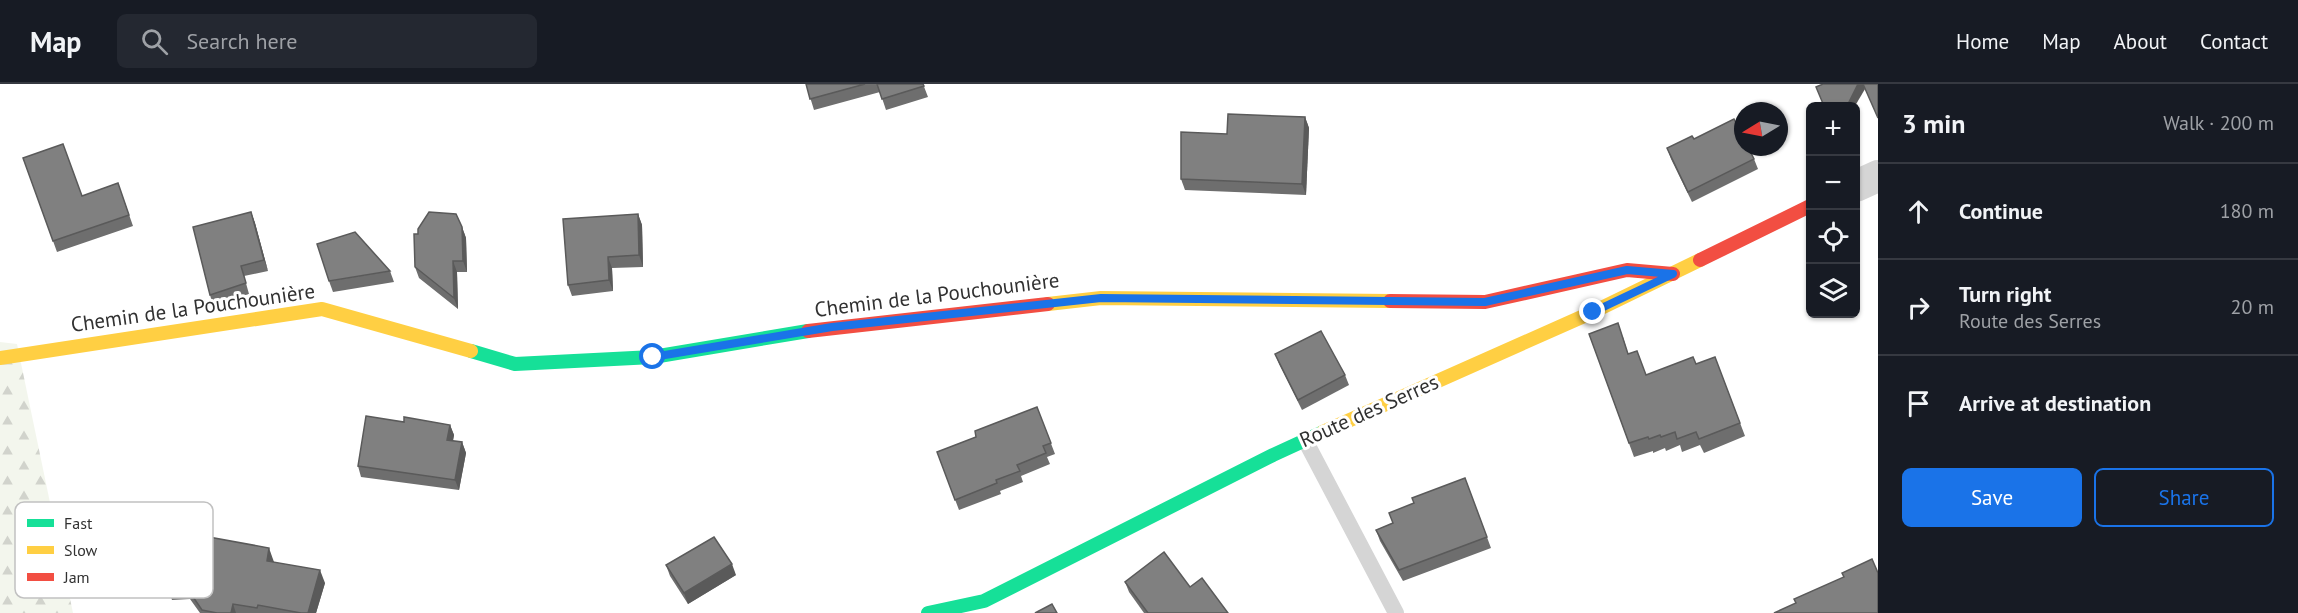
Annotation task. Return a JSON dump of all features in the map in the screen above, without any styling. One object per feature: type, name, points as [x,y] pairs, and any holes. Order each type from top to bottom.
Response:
[{"type":"street","points":[[1860,184],[1878,176]]},
{"type":"street","name":"Route des Serres","points":[[928,613],[984,601],[1305,440],[1673,274],[1806,208]]},
{"type":"street","name":"Chemin de la Pouchounière","points":[[0,358],[322,309],[515,364],[653,357],[832,327],[1101,298],[1485,302],[1627,270],[1673,274]]},
{"type":"lane","points":[[1305,440],[1396,613]]},
{"type":"green space","points":[[0,342],[17,344],[50,502],[15,502],[15,598],[70,598],[73,613],[0,613]]},
{"type":"building","points":[[806,84],[865,84],[810,99]]},
{"type":"building","points":[[877,84],[923,84],[924,86],[882,99]]},
{"type":"building","points":[[1823,84],[1858,84],[1849,102],[1822,102],[1816,87]]},
{"type":"building","points":[[1863,84],[1878,84],[1878,118]]},
{"type":"building","points":[[1228,114],[1305,117],[1302,184],[1181,179],[1181,132],[1227,134]]},
{"type":"building","points":[[1734,119],[1734,156],[1752,156],[1754,159],[1688,192],[1667,148],[1692,136],[1694,139]]},
{"type":"building","points":[[63,144],[82,196],[118,183],[129,215],[53,241],[23,158]]},
{"type":"building","points":[[251,212],[264,260],[241,266],[246,283],[210,295],[193,227]]},
{"type":"building","points":[[429,212],[456,214],[462,227],[463,261],[453,261],[454,298],[415,267],[414,234],[418,234],[418,229]]},
{"type":"building","points":[[638,214],[639,255],[608,257],[609,280],[568,285],[563,219]]},
{"type":"building","points":[[355,232],[390,271],[329,281],[317,244]]},
{"type":"building","points":[[1618,323],[1628,354],[1637,351],[1646,375],[1693,357],[1696,364],[1715,357],[1740,423],[1699,439],[1696,432],[1677,439],[1675,432],[1629,443],[1589,334]]},
{"type":"building","points":[[1321,331],[1345,375],[1298,400],[1275,354]]},
{"type":"building","points":[[1037,407],[1051,443],[1043,446],[1046,453],[1017,465],[1020,471],[996,480],[997,483],[955,500],[937,452],[976,437],[975,431]]},
{"type":"building","points":[[366,416],[404,422],[404,417],[450,425],[447,440],[462,442],[455,480],[358,466]]},
{"type":"building","points":[[1465,478],[1487,537],[1399,570],[1376,530],[1393,523],[1389,513],[1414,503],[1412,498]]},
{"type":"building","points":[[714,537],[732,564],[684,593],[666,565]]},
{"type":"building","points":[[213,538],[269,548],[267,561],[320,570],[308,613],[258,605],[257,608],[233,604],[231,613],[202,610],[194,598],[213,598]]},
{"type":"building","points":[[1164,552],[1190,587],[1202,578],[1228,613],[1148,613],[1125,582]]},
{"type":"building","points":[[1872,559],[1878,573],[1878,613],[1774,613],[1796,603],[1794,599],[1844,577],[1842,573]]},
{"type":"building","points":[[1052,604],[1057,613],[1035,613]]},
{"type":"traffic: fast","points":[[471,351],[515,364],[653,357],[808,331]]},
{"type":"traffic: fast","points":[[928,613],[984,601],[1323,432]]},
{"type":"traffic: slow","points":[[1323,432],[1593,312],[1700,260]]},
{"type":"traffic: slow","points":[[1048,304],[1101,298],[1390,301]]},
{"type":"traffic: slow","points":[[0,358],[322,309],[471,351]]},
{"type":"traffic: jam","points":[[1700,260],[1806,208]]},
{"type":"traffic: jam","points":[[1390,301],[1485,302],[1627,270],[1673,274]]},
{"type":"traffic: jam","points":[[808,331],[1048,304]]},
{"type":"route","points":[[653,357],[832,327],[1101,298],[1485,302],[1627,270],[1673,274],[1593,312]]}]
